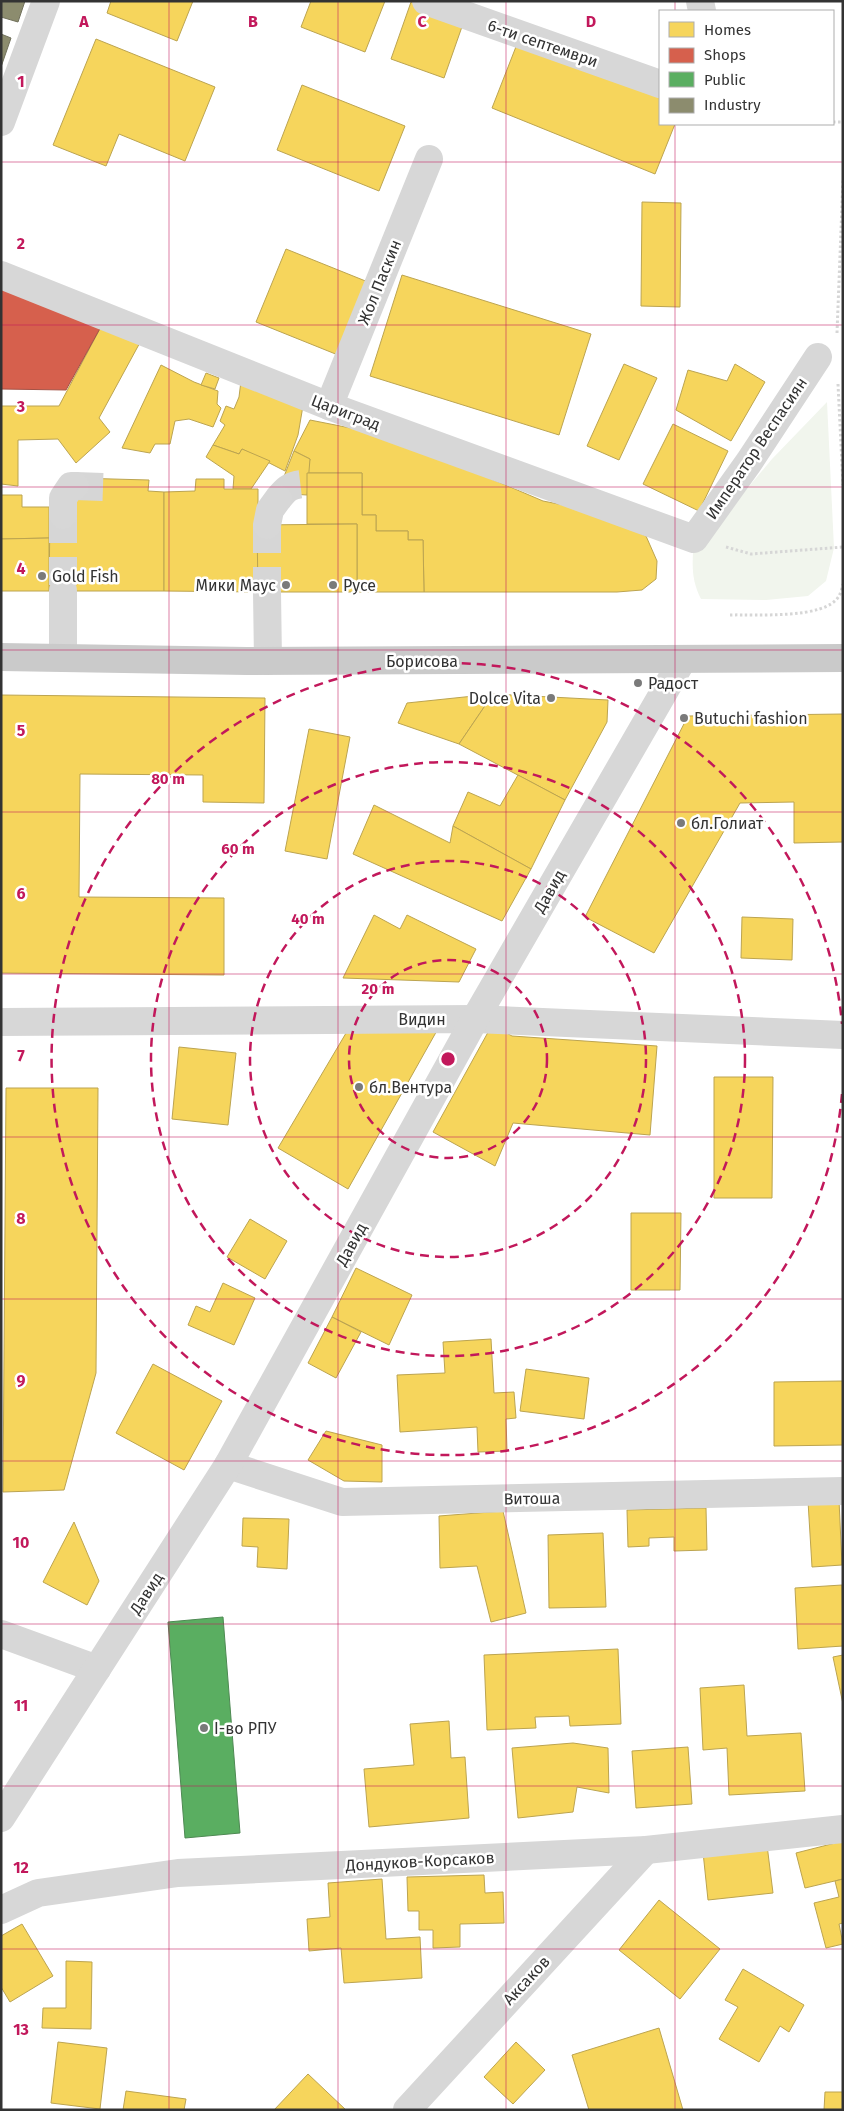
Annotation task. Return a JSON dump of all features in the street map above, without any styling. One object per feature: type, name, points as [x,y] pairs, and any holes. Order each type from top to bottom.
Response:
[{"type":"main road","name":"Борисова","points":[[1,657],[268,661],[843,658]]},
{"type":"street","points":[[1,122],[46,1]]},
{"type":"street","name":"6-ти септември","points":[[426,1],[659,84]]},
{"type":"street","name":"Жол Паскин","points":[[329,406],[429,159]]},
{"type":"street","name":"Цариград","points":[[1,275],[329,406],[694,539]]},
{"type":"street","name":"Император Веспасиян","points":[[694,539],[749,462],[818,357]]},
{"type":"street","points":[[63,515],[63,498],[67,490],[71,486],[75,486]]},
{"type":"street","points":[[267,525],[270,510],[278,499]]},
{"type":"street","points":[[63,657],[64,591]]},
{"type":"street","points":[[267,592],[268,661]]},
{"type":"street","name":"Давид","points":[[1,1818],[228,1465],[475,1019],[683,659]]},
{"type":"street","name":"Видин","points":[[1,1022],[475,1019],[843,1035]]},
{"type":"street","name":"Витоша","points":[[228,1465],[342,1502],[843,1491]]},
{"type":"street","points":[[1,1634],[97,1669]]},
{"type":"street","name":"Дондуков-Корсаков","points":[[1,1910],[38,1893],[178,1872],[646,1850],[843,1829]]},
{"type":"street","name":"Аксаков","points":[[406,2110],[646,1850]]},
{"type":"path","points":[[694,539],[752,554],[843,547]]},
{"type":"path","points":[[730,615],[808,612],[827,606],[839,596],[843,584]]},
{"type":"shaded area","points":[[827,402],[834,548],[826,581],[808,596],[766,600],[701,599],[694,577],[693,553],[772,459]]},
{"type":"building: Homes","points":[[111,1],[193,1],[177,41],[107,13]]},
{"type":"building: Homes","points":[[311,1],[385,1],[365,52],[301,27]]},
{"type":"building: Homes","points":[[411,2],[464,21],[444,78],[391,59]]},
{"type":"building: Homes","points":[[96,39],[215,87],[185,161],[119,134],[106,166],[53,145]]},
{"type":"building: Homes","points":[[519,39],[659,96],[659,125],[675,125],[655,174],[492,108]]},
{"type":"building: Homes","points":[[302,85],[405,126],[379,191],[277,150]]},
{"type":"building: Homes","points":[[642,202],[681,203],[680,307],[641,306]]},
{"type":"building: Homes","points":[[286,249],[368,282],[338,355],[256,322]]},
{"type":"building: Homes","points":[[402,275],[591,334],[559,435],[370,376]]},
{"type":"building: Homes","points":[[103,323],[143,337],[99,418],[110,432],[76,463],[58,439],[18,440],[18,486],[1,484],[1,406],[59,406]]},
{"type":"building: Homes","points":[[624,364],[657,378],[619,460],[587,446]]},
{"type":"building: Homes","points":[[735,364],[765,382],[731,441],[676,410],[688,370],[727,381]]},
{"type":"building: Homes","points":[[161,365],[194,382],[218,391],[217,404],[221,408],[213,427],[189,419],[175,421],[170,444],[155,444],[150,453],[122,448]]},
{"type":"building: Homes","points":[[206,373],[219,378],[215,389],[201,385]]},
{"type":"building: Homes","points":[[241,381],[304,400],[298,435],[285,471],[242,449],[239,454],[213,445],[225,425],[220,421],[226,406],[234,409],[239,397]]},
{"type":"building: Homes","points":[[310,420],[391,436],[543,501],[599,512],[646,536],[657,561],[656,579],[642,590],[617,592],[424,592],[423,540],[408,540],[408,531],[376,531],[376,515],[362,515],[362,473],[307,473],[310,459],[294,451]]},
{"type":"building: Homes","points":[[673,424],[728,451],[699,511],[643,484]]},
{"type":"building: Homes","points":[[213,445],[239,454],[242,449],[270,461],[251,489],[233,489],[234,476],[206,457]]},
{"type":"building: Homes","points":[[294,451],[310,459],[307,495],[291,494],[283,479]]},
{"type":"building: Homes","points":[[307,473],[362,473],[362,515],[376,515],[376,531],[408,531],[408,540],[423,540],[424,592],[357,592],[357,524],[307,524]]},
{"type":"building: Homes","points":[[76,478],[149,480],[148,491],[164,492],[164,591],[49,591],[50,515]]},
{"type":"building: Homes","points":[[196,479],[224,479],[224,489],[258,489],[258,592],[164,591],[164,492],[195,491]]},
{"type":"building: Homes","points":[[1,495],[22,495],[22,507],[49,507],[49,538],[1,539]]},
{"type":"building: Homes","points":[[357,524],[357,592],[258,592],[257,525]]},
{"type":"building: Homes","points":[[49,538],[49,591],[1,591],[1,539]]},
{"type":"building: Homes","points":[[493,694],[459,744],[398,723],[407,703]]},
{"type":"building: Homes","points":[[493,694],[608,700],[607,722],[565,800],[459,744]]},
{"type":"building: Homes","points":[[1,695],[265,698],[264,803],[203,802],[203,775],[80,774],[79,897],[224,898],[224,975],[1,973]]},
{"type":"building: Homes","name":"бл.Голиат","points":[[843,714],[843,842],[794,843],[794,802],[740,803],[654,953],[585,917],[688,716]]},
{"type":"building: Homes","points":[[309,729],[350,737],[327,859],[285,851]]},
{"type":"building: Homes","points":[[518,775],[565,800],[531,869],[453,826],[468,792],[500,806]]},
{"type":"building: Homes","points":[[374,805],[450,843],[453,826],[531,869],[502,921],[353,854]]},
{"type":"building: Homes","points":[[374,915],[400,929],[407,915],[476,949],[459,982],[343,978]]},
{"type":"building: Homes","points":[[742,917],[793,919],[792,960],[741,958]]},
{"type":"building: Homes","name":"бл.Вентура","points":[[352,1023],[439,1027],[348,1189],[278,1148]]},
{"type":"building: Homes","points":[[492,1025],[512,1036],[657,1046],[650,1135],[513,1123],[495,1166],[433,1132]]},
{"type":"building: Homes","points":[[179,1047],[236,1053],[228,1125],[172,1119]]},
{"type":"building: Homes","points":[[714,1077],[773,1077],[772,1198],[714,1198]]},
{"type":"building: Homes","points":[[6,1088],[98,1088],[96,1373],[64,1490],[3,1492]]},
{"type":"building: Homes","points":[[631,1213],[681,1213],[680,1290],[631,1290]]},
{"type":"building: Homes","points":[[250,1219],[287,1241],[265,1279],[227,1257]]},
{"type":"building: Homes","points":[[356,1268],[412,1295],[389,1345],[332,1317]]},
{"type":"building: Homes","points":[[223,1283],[255,1298],[234,1345],[188,1325],[196,1306],[210,1312]]},
{"type":"building: Homes","points":[[332,1317],[361,1332],[336,1378],[308,1363]]},
{"type":"building: Homes","points":[[491,1339],[494,1393],[514,1392],[516,1418],[506,1419],[507,1451],[478,1452],[477,1427],[400,1432],[397,1375],[445,1373],[443,1342]]},
{"type":"building: Homes","points":[[153,1364],[222,1401],[184,1470],[116,1433]]},
{"type":"building: Homes","points":[[526,1369],[589,1378],[584,1419],[520,1411]]},
{"type":"building: Homes","points":[[843,1381],[843,1445],[774,1446],[774,1382]]},
{"type":"building: Homes","points":[[326,1431],[382,1445],[382,1482],[344,1481],[308,1460]]},
{"type":"building: Homes","points":[[839,1500],[842,1565],[812,1567],[808,1501]]},
{"type":"building: Homes","points":[[706,1508],[707,1550],[674,1551],[674,1537],[649,1538],[649,1546],[628,1547],[627,1510]]},
{"type":"building: Homes","points":[[503,1511],[526,1613],[491,1622],[477,1566],[440,1568],[439,1516]]},
{"type":"building: Homes","points":[[243,1518],[289,1519],[287,1569],[257,1567],[258,1547],[242,1546]]},
{"type":"building: Homes","points":[[74,1522],[99,1581],[87,1605],[43,1582]]},
{"type":"building: Homes","points":[[603,1533],[606,1607],[549,1608],[548,1535]]},
{"type":"building: Homes","points":[[842,1585],[843,1646],[798,1649],[795,1588]]},
{"type":"building: Homes","points":[[618,1649],[621,1724],[570,1726],[569,1716],[535,1717],[536,1728],[487,1730],[484,1655]]},
{"type":"building: Homes","points":[[843,1655],[843,1704],[833,1657]]},
{"type":"building: Homes","points":[[744,1685],[747,1736],[801,1733],[805,1791],[729,1795],[727,1748],[703,1750],[700,1688]]},
{"type":"building: Homes","points":[[449,1721],[451,1758],[465,1757],[469,1818],[369,1827],[364,1769],[414,1765],[410,1724]]},
{"type":"building: Homes","points":[[573,1743],[608,1748],[609,1793],[577,1787],[573,1812],[518,1818],[512,1748]]},
{"type":"building: Homes","points":[[688,1747],[692,1804],[636,1808],[632,1751]]},
{"type":"building: Homes","points":[[843,1841],[843,1879],[805,1888],[796,1853]]},
{"type":"building: Homes","points":[[767,1845],[773,1893],[708,1900],[703,1852]]},
{"type":"building: Homes","points":[[484,1875],[485,1893],[503,1892],[504,1923],[460,1924],[460,1947],[433,1948],[433,1930],[419,1930],[419,1911],[408,1911],[407,1877]]},
{"type":"building: Homes","points":[[382,1879],[386,1939],[420,1937],[422,1978],[344,1983],[341,1948],[309,1951],[307,1919],[330,1917],[328,1883]]},
{"type":"building: Homes","points":[[843,1879],[843,1923],[839,1924],[843,1944],[826,1948],[814,1903],[839,1897],[835,1881]]},
{"type":"building: Homes","points":[[659,1900],[720,1949],[680,1999],[619,1950]]},
{"type":"building: Homes","points":[[22,1924],[53,1976],[10,2002],[1,1987],[1,1936]]},
{"type":"building: Homes","points":[[66,1961],[92,1962],[91,2029],[42,2028],[43,2008],[66,2008]]},
{"type":"building: Homes","points":[[743,1969],[804,2005],[789,2032],[780,2026],[759,2062],[719,2039],[738,2007],[725,2000]]},
{"type":"building: Homes","points":[[659,2028],[683,2110],[589,2110],[572,2055]]},
{"type":"building: Homes","points":[[58,2042],[107,2048],[100,2109],[51,2103]]},
{"type":"building: Homes","points":[[516,2042],[545,2070],[513,2104],[484,2077]]},
{"type":"building: Homes","points":[[308,2074],[346,2110],[274,2110]]},
{"type":"building: Homes","points":[[126,2091],[186,2099],[184,2110],[123,2110]]},
{"type":"building: Homes","points":[[825,2092],[843,2092],[843,2110],[824,2110]]},
{"type":"building: Shops","points":[[1,279],[103,323],[66,390],[1,389]]},
{"type":"building: Public","name":"I-во РПУ","points":[[223,1617],[240,1833],[185,1838],[168,1622]]},
{"type":"building: Industry","points":[[1,1],[25,1],[18,22],[1,17]]},
{"type":"building: Industry","points":[[1,34],[11,38],[1,67]]},
{"type":"tunnel","points":[[278,499],[289,488],[303,484]]},
{"type":"tunnel","points":[[75,486],[105,487]]},
{"type":"tunnel","points":[[63,515],[63,591]]},
{"type":"tunnel","points":[[267,525],[267,592]]},
{"type":"place","name":"Gold Fish","points":[[42,576]]},
{"type":"place","name":"Мики Маус","points":[[286,585]]},
{"type":"place","name":"Русе","points":[[333,585]]},
{"type":"place","name":"Радост","points":[[638,683]]},
{"type":"place","name":"Dolce Vita","points":[[551,698]]},
{"type":"place","name":"Butuchi fashion","points":[[684,718]]},
{"type":"place","name":"бл.Голиат","points":[[681,823]]},
{"type":"place","name":"бл.Вентура","points":[[359,1087]]},
{"type":"place","name":"I-во РПУ","points":[[204,1728]]}]
